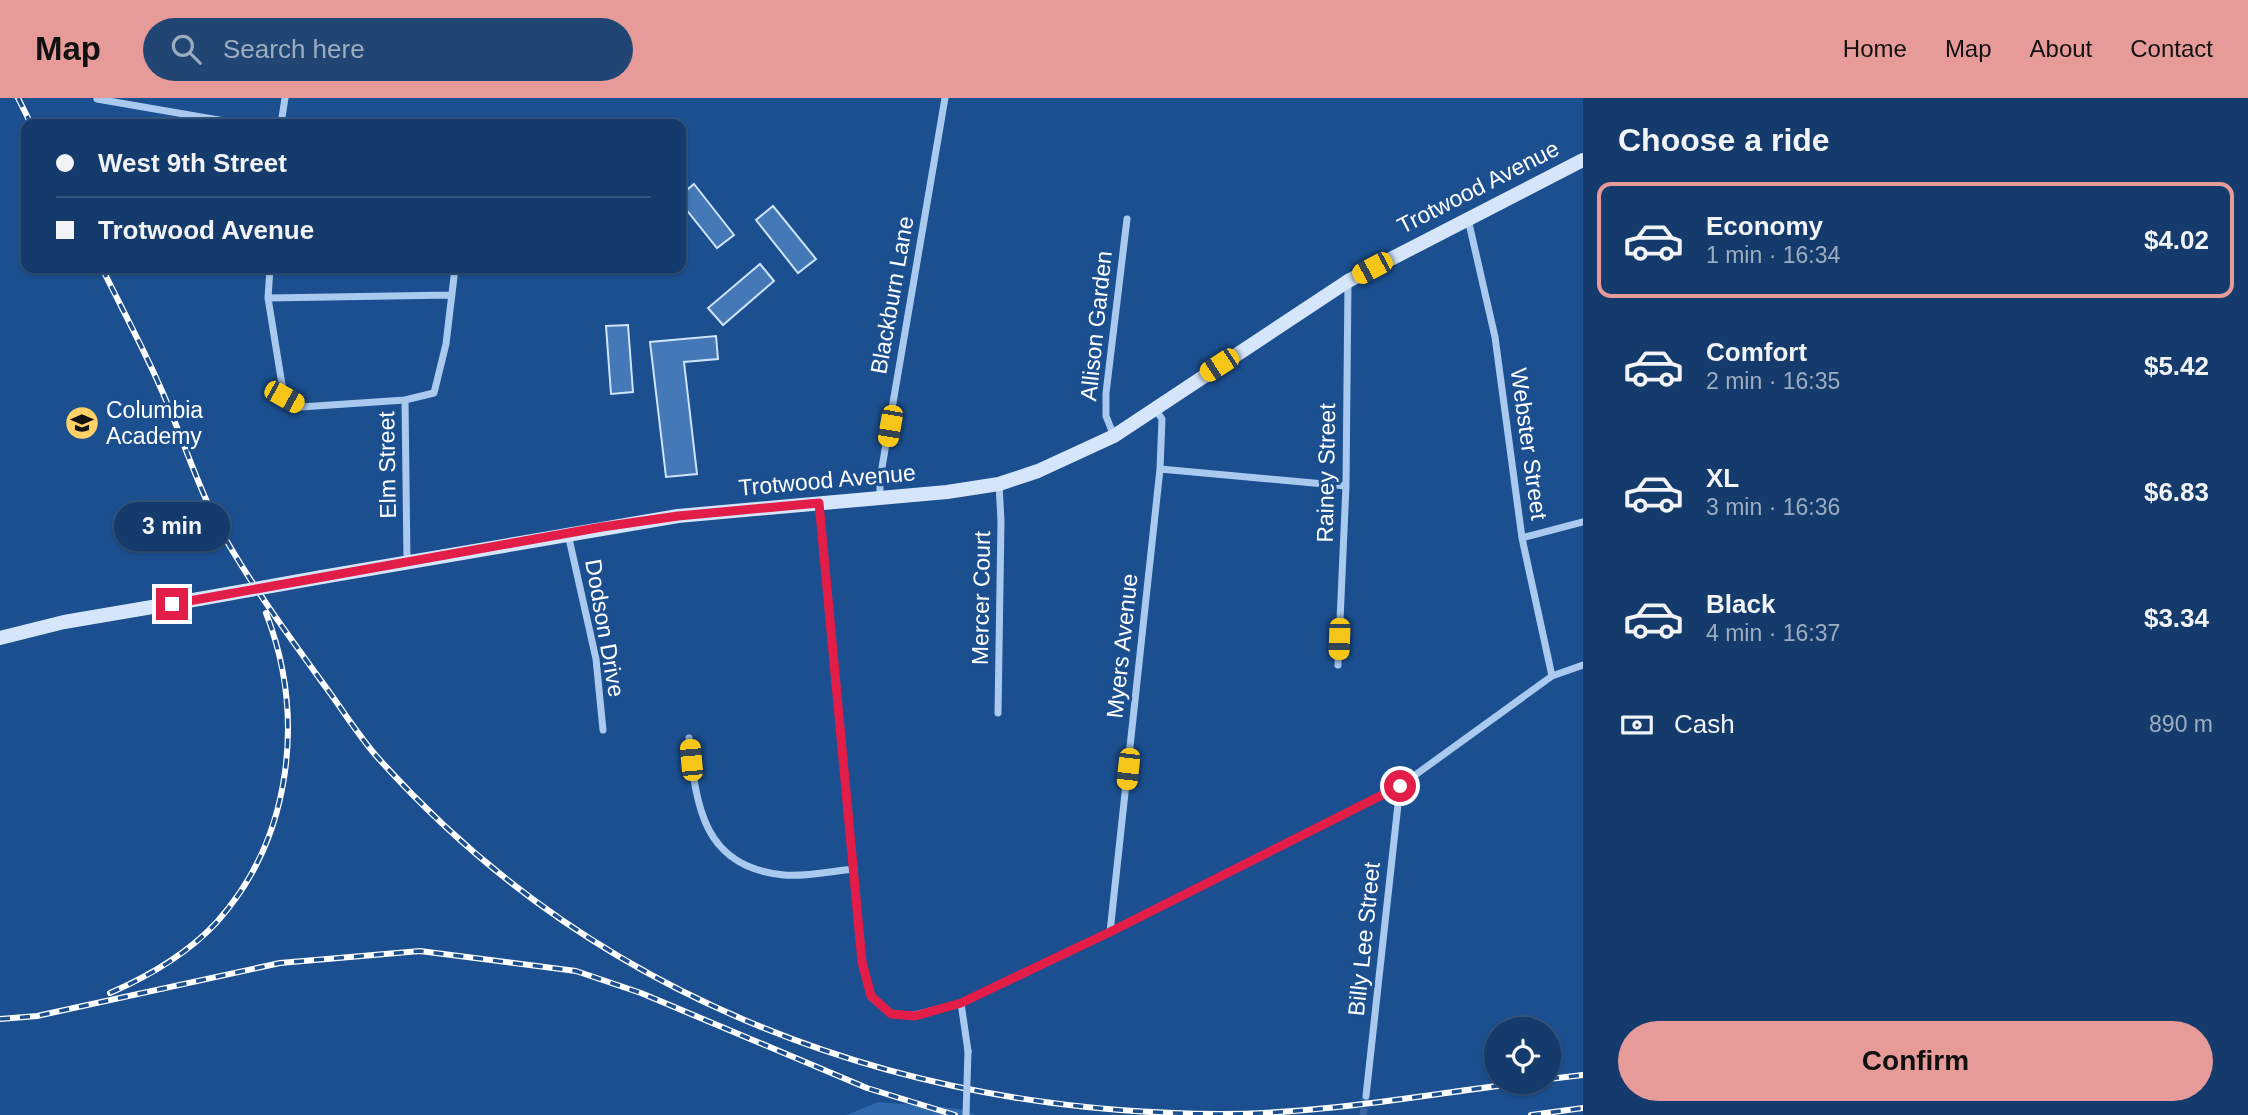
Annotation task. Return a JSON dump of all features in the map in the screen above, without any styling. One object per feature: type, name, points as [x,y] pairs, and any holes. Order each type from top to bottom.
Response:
[{"type":"main road","name":"Trotwood Avenue","points":[[0,638],[64,622],[567,533],[678,516],[880,498],[999,484],[1038,471],[1114,436],[1348,281],[1583,160]]},
{"type":"street","points":[[282,119],[285,98]]},
{"type":"street","name":"Blackburn Lane","points":[[880,498],[880,479],[945,98]]},
{"type":"street","points":[[97,99],[213,119]]},
{"type":"street","name":"Webster Street","points":[[1468,217],[1495,337],[1522,538],[1552,676]]},
{"type":"street","name":"Allison Garden","points":[[1114,436],[1107,416],[1106,393],[1127,219]]},
{"type":"street","points":[[270,273],[268,298],[284,397],[301,407],[405,401]]},
{"type":"street","name":"Elm Street","points":[[407,561],[405,401],[434,393],[446,344],[454,273]]},
{"type":"street","name":"Rainey Street","points":[[1338,665],[1346,486],[1348,281]]},
{"type":"street","points":[[268,298],[452,295]]},
{"type":"street","name":"Myers Avenue","points":[[1110,932],[1160,469],[1161,419],[1154,407]]},
{"type":"street","points":[[1160,469],[1346,486]]},
{"type":"street","name":"Mercer Court","points":[[998,713],[1002,522],[999,484]]},
{"type":"street","points":[[819,503],[862,962],[871,996],[891,1014],[915,1016],[961,1003],[1110,932],[1400,786],[1552,676],[1583,665]]},
{"type":"street","points":[[1522,538],[1583,522]]},
{"type":"street","name":"Dodson Drive","points":[[567,533],[596,659],[603,730]]},
{"type":"street","points":[[689,738],[694,783],[706,830],[722,851],[751,869],[786,875],[854,869]]},
{"type":"street","name":"Billy Lee Street","points":[[1366,1096],[1400,786]]},
{"type":"street","points":[[961,1003],[968,1051],[966,1115]]},
{"type":"shaded area","points":[[878,1102],[960,1109],[976,1115],[847,1115]]},
{"type":"building","points":[[694,184],[734,235],[717,248],[686,209],[686,191]]},
{"type":"building","points":[[773,206],[816,259],[798,273],[756,220]]},
{"type":"building","points":[[760,264],[774,281],[723,325],[708,308]]},
{"type":"building","points":[[628,325],[633,392],[611,394],[606,326]]},
{"type":"building","points":[[716,336],[718,359],[684,362],[697,474],[666,477],[650,342]]},
{"type":"tunnel","points":[[1363,1115],[1366,1096]]},
{"type":"railway","points":[[18,98],[28,119]]},
{"type":"railway","points":[[104,273],[155,375],[221,531],[267,605],[366,743],[464,844],[557,916],[656,977],[761,1027],[871,1065],[985,1092],[1102,1108],[1221,1114],[1299,1111],[1484,1088]]},
{"type":"railway","points":[[110,993],[166,964],[192,945],[216,923],[242,890],[262,854],[276,815],[288,734],[286,693],[278,652],[266,613]]},
{"type":"railway","points":[[0,1019],[37,1016],[280,963],[420,951],[576,971],[641,993],[867,1088],[955,1115]]},
{"type":"railway","points":[[1561,1078],[1583,1075]]},
{"type":"railway","points":[[1531,1115],[1583,1108]]},
{"type":"place","name":"Columbia Academy","points":[[82,423]]},
{"type":"route","points":[[172,604],[602,527],[678,516],[819,503],[862,962],[865,982],[871,996],[891,1014],[915,1016],[961,1003],[1110,932],[1400,786]]}]
